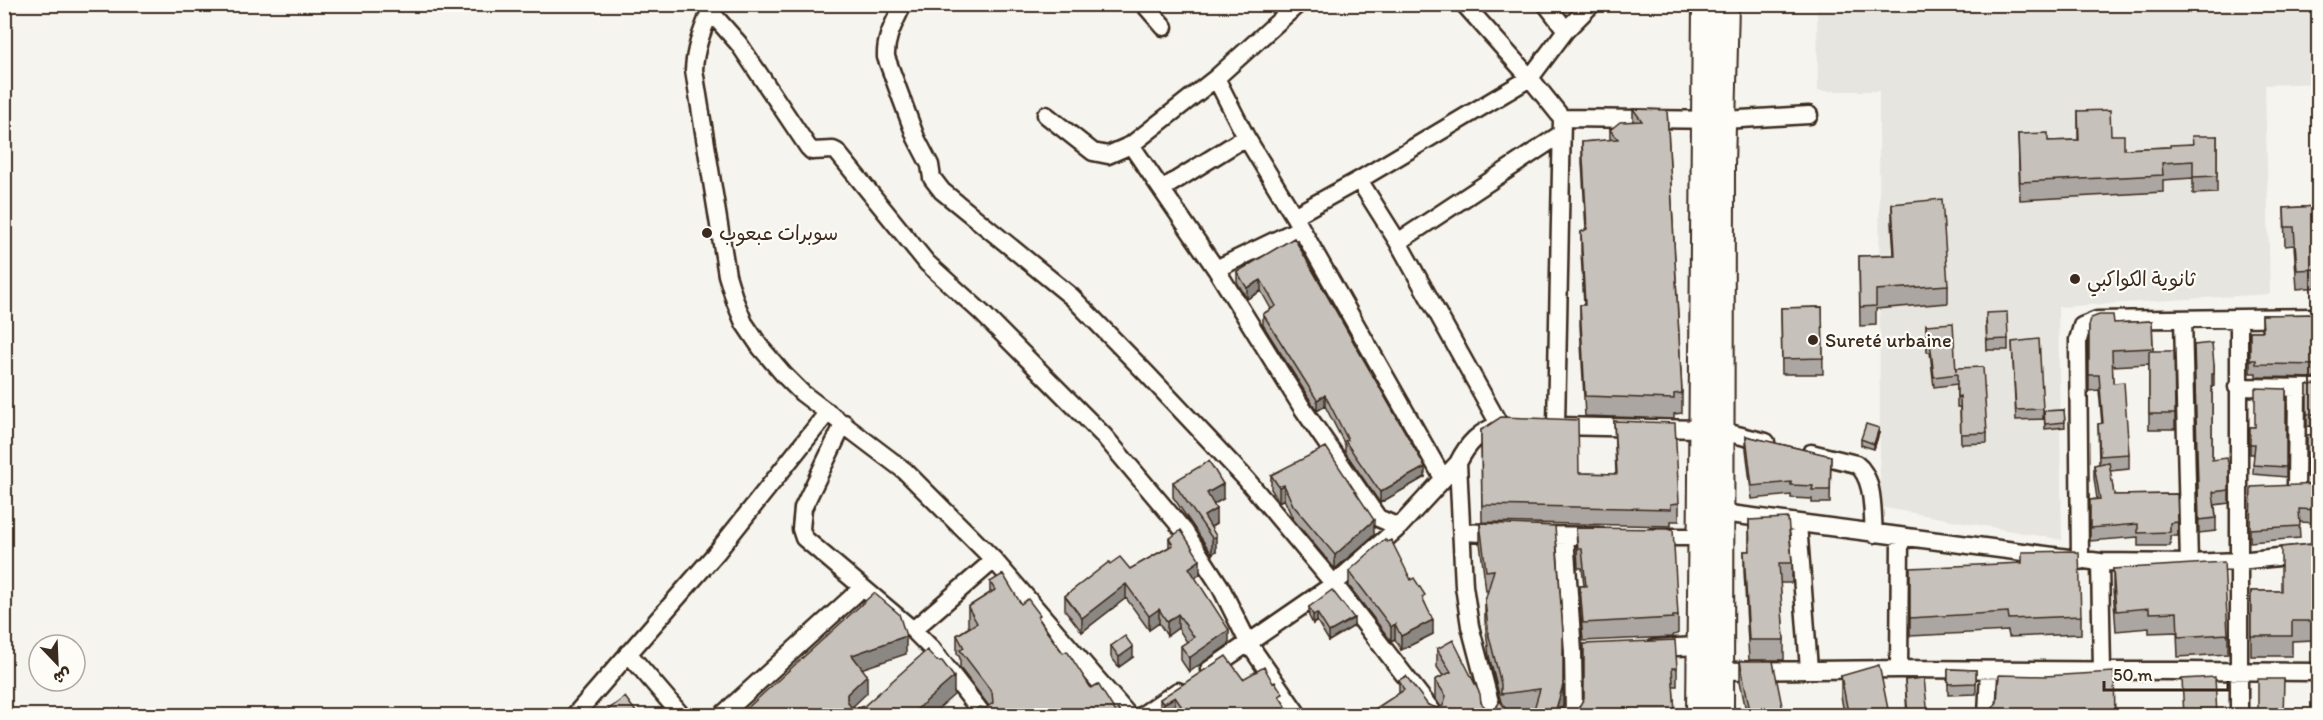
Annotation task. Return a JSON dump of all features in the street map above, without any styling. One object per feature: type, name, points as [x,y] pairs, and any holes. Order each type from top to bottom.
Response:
[{"type":"main road","points":[[1699,716],[1701,537],[1711,430],[1714,119],[1705,4]]},
{"type":"main road","points":[[1714,119],[1726,4]]},
{"type":"main road","points":[[1711,430],[1722,513],[1721,716]]},
{"type":"street","points":[[903,4],[885,45],[886,57],[916,138],[937,185],[960,207],[1072,297],[1246,479],[1334,584],[1436,716]]},
{"type":"street","points":[[1144,4],[1164,27]]},
{"type":"street","points":[[1046,115],[1093,152],[1107,155],[1131,145],[1216,78],[1298,4]]},
{"type":"street","points":[[1464,4],[1530,78],[1561,126],[1551,426],[1711,430],[1778,444]]},
{"type":"street","points":[[1546,4],[1566,30]]},
{"type":"street","points":[[1216,269],[1298,222],[1359,180],[1530,78],[1566,30],[1592,4]]},
{"type":"street","points":[[1129,716],[994,560],[906,471],[802,393],[760,348],[744,323],[735,302],[723,253],[694,70],[694,55],[703,25],[712,8],[808,147],[812,151],[833,150],[837,152],[927,262],[997,328],[1104,436],[1185,532],[1220,586],[1249,644],[1299,716]]},
{"type":"street","points":[[1216,78],[1246,136],[1298,222],[1443,478]]},
{"type":"street","points":[[1398,242],[1561,126],[1809,115]]},
{"type":"street","points":[[1162,189],[1246,136]]},
{"type":"street","points":[[1131,145],[1216,269],[1303,409],[1377,518],[1399,527]]},
{"type":"street","points":[[1141,716],[1334,584],[1399,527],[1458,463],[1463,451],[1479,433],[1505,424],[1359,180]]},
{"type":"street","points":[[2080,561],[2078,340],[2082,326],[2097,320],[2319,317]]},
{"type":"street","points":[[2183,319],[2189,563]]},
{"type":"street","points":[[2239,319],[2237,387],[2244,490],[2239,561],[2239,716]]},
{"type":"street","points":[[2237,387],[2319,388]]},
{"type":"street","points":[[2296,487],[2303,437],[2297,388]]},
{"type":"street","points":[[574,716],[717,552],[828,411]]},
{"type":"street","points":[[844,423],[803,508],[801,529],[804,538],[912,630],[928,653],[984,716]]},
{"type":"street","points":[[1800,450],[1861,467],[1869,482],[1874,534]]},
{"type":"street","points":[[1458,463],[1464,586],[1470,626],[1491,706],[1490,716]]},
{"type":"street","points":[[1722,513],[2080,561],[2189,563],[2239,561],[2319,553]]},
{"type":"street","points":[[1798,524],[1809,669]]},
{"type":"street","points":[[1462,532],[1610,537]]},
{"type":"street","points":[[1565,536],[1579,652],[1574,716]]},
{"type":"street","points":[[1633,537],[1701,537]]},
{"type":"street","points":[[1899,669],[1900,538]]},
{"type":"street","points":[[912,630],[994,560]]},
{"type":"street","points":[[2100,562],[2102,670]]},
{"type":"street","points":[[721,716],[862,588]]},
{"type":"street","points":[[1642,649],[1700,646]]},
{"type":"street","points":[[628,653],[682,716]]},
{"type":"street","points":[[1720,671],[1899,669],[2319,672]]},
{"type":"street","points":[[1987,716],[1989,670]]},
{"type":"shaded area","name":"ثانوية الكواكبي","points":[[1817,5],[2318,5],[2318,83],[2265,85],[2270,294],[2058,307],[2062,540],[1880,507],[1879,91],[1818,91]]},
{"type":"building","points":[[1633,109],[1667,110],[1682,393],[1674,394],[1674,399],[1585,396],[1580,305],[1585,305],[1581,232],[1587,229],[1582,142],[1618,139],[1610,130],[1620,122],[1642,121]]},
{"type":"building","points":[[2110,110],[2111,135],[2124,135],[2124,149],[2193,144],[2192,136],[2217,136],[2217,176],[2193,177],[2193,161],[2162,163],[2163,175],[2020,182],[2018,134],[2048,133],[2048,141],[2079,140],[2078,111]]},
{"type":"building","points":[[1942,199],[1948,285],[1876,290],[1876,306],[1860,307],[1859,256],[1895,255],[1892,204]]},
{"type":"building","points":[[2319,206],[2319,269],[2297,270],[2294,227],[2285,227],[2284,208]]},
{"type":"building","points":[[1294,238],[1425,467],[1380,492],[1345,441],[1348,440],[1325,395],[1317,400],[1263,314],[1276,306],[1261,280],[1247,288],[1237,272]]},
{"type":"building","points":[[1822,307],[1823,358],[1782,359],[1781,308]]},
{"type":"building","points":[[2007,312],[2008,339],[1987,340],[1986,313]]},
{"type":"building","points":[[2319,314],[2319,365],[2256,364],[2256,360],[2250,360],[2250,331],[2263,331],[2262,315]]},
{"type":"building","points":[[2099,315],[2113,315],[2114,323],[2152,321],[2153,348],[2112,350],[2113,383],[2124,382],[2129,454],[2100,456],[2098,424],[2103,423],[2099,375],[2089,375],[2089,326],[2091,318]]},
{"type":"building","points":[[1953,323],[1956,372],[1956,368],[1983,367],[1987,433],[1961,434],[1957,374],[1934,377],[1926,325]]},
{"type":"building","points":[[2039,339],[2043,409],[2016,410],[2012,342]]},
{"type":"building","points":[[2212,343],[2214,374],[2212,374],[2212,460],[2227,458],[2229,490],[2213,492],[2216,518],[2199,520],[2194,345]]},
{"type":"building","points":[[2149,351],[2174,351],[2175,414],[2149,414]]},
{"type":"building","points":[[2319,384],[2319,414],[2307,414],[2307,385]]},
{"type":"building","points":[[2255,388],[2286,389],[2286,467],[2253,465],[2255,444],[2250,444],[2250,427],[2255,427]]},
{"type":"building","points":[[2064,410],[2065,422],[2045,424],[2044,411]]},
{"type":"building","points":[[1501,417],[1578,420],[1579,473],[1617,474],[1614,421],[1675,423],[1679,503],[1671,504],[1671,509],[1482,505],[1481,430]]},
{"type":"building","points":[[1866,424],[1879,428],[1874,444],[1861,439]]},
{"type":"building","points":[[2319,434],[2319,464],[2307,464],[2307,435]]},
{"type":"building","points":[[1746,436],[1831,456],[1830,490],[1812,490],[1813,486],[1791,485],[1791,482],[1752,486]]},
{"type":"building","points":[[1326,447],[1374,520],[1335,555],[1293,505],[1284,485],[1279,487],[1271,475]]},
{"type":"building","points":[[1209,461],[1223,484],[1207,493],[1216,509],[1204,516],[1216,536],[1212,538],[1173,482]]},
{"type":"building","points":[[2109,462],[2114,495],[2177,494],[2178,522],[2170,523],[2170,532],[2138,533],[2138,524],[2090,528],[2090,500],[2100,499],[2094,465]]},
{"type":"building","points":[[2319,484],[2319,510],[2299,509],[2300,526],[2250,529],[2251,487]]},
{"type":"building","points":[[1788,518],[1792,563],[1779,563],[1784,640],[1749,640],[1744,551],[1750,551],[1749,520]]},
{"type":"building","points":[[1480,523],[1555,526],[1563,632],[1563,685],[1554,716],[1532,716],[1540,689],[1501,694],[1501,684],[1489,636],[1485,601],[1494,570],[1486,571]]},
{"type":"building","points":[[1576,528],[1673,529],[1678,616],[1583,623],[1580,586],[1586,586],[1582,549],[1578,549]]},
{"type":"building","points":[[1181,530],[1200,560],[1189,568],[1229,630],[1189,658],[1181,646],[1194,637],[1178,614],[1167,622],[1159,609],[1149,616],[1126,584],[1082,618],[1065,596],[1109,562],[1110,564],[1120,557],[1130,569],[1173,545],[1169,539]]},
{"type":"building","points":[[1385,539],[1387,542],[1391,540],[1411,580],[1414,578],[1425,595],[1422,597],[1433,620],[1401,636],[1395,624],[1391,627],[1349,571]]},
{"type":"building","points":[[2313,544],[2313,621],[2292,621],[2292,636],[2251,636],[2251,591],[2281,591],[2281,547]]},
{"type":"building","points":[[2074,551],[2079,553],[2081,616],[2009,619],[2008,612],[1910,618],[1910,568],[2022,563],[2022,552]]},
{"type":"building","points":[[2224,562],[2228,634],[2178,637],[2177,612],[2149,613],[2149,608],[2116,611],[2113,569]]},
{"type":"building","points":[[1003,574],[1021,604],[1028,599],[1040,615],[1038,617],[1047,632],[1063,653],[1067,651],[1091,688],[1098,684],[1115,711],[1118,709],[1123,716],[969,715],[979,707],[986,708],[993,703],[992,692],[960,650],[964,648],[957,635],[977,623],[968,607],[995,590],[990,582]]},
{"type":"building","points":[[1332,590],[1354,618],[1329,632],[1317,613],[1313,615],[1309,607]]},
{"type":"building","points":[[874,593],[899,614],[906,636],[852,655],[867,675],[847,694],[850,706],[859,708],[864,706],[927,650],[937,661],[942,661],[954,677],[909,716],[846,716],[841,710],[835,716],[736,716],[741,711],[743,712]]},
{"type":"building","points":[[1125,636],[1133,647],[1119,657],[1111,646]]},
{"type":"building","points":[[1453,640],[1480,694],[1481,703],[1490,716],[1380,716],[1375,709],[1404,690],[1399,680],[1406,676],[1428,705],[1437,708],[1443,706],[1446,696],[1435,680],[1451,672],[1437,649]]},
{"type":"building","points":[[1675,640],[1677,668],[1672,668],[1675,713],[1668,713],[1668,716],[1580,716],[1579,707],[1584,698],[1584,644]]},
{"type":"building","points":[[1226,656],[1243,679],[1264,667],[1273,683],[1275,682],[1283,694],[1279,696],[1292,716],[1188,716],[1175,697],[1163,704],[1160,699]]},
{"type":"building","points":[[1740,661],[1773,661],[1784,716],[1751,716]]},
{"type":"building","points":[[1879,665],[1888,709],[1877,712],[1877,716],[1832,716],[1848,712],[1841,676]]},
{"type":"building","points":[[1948,669],[1976,670],[1976,683],[1948,684]]},
{"type":"building","points":[[2114,672],[2115,716],[1991,716],[1991,711],[1997,702],[1999,675],[2045,676]]},
{"type":"building","points":[[2215,677],[2217,716],[2184,716],[2182,679]]},
{"type":"building","points":[[1924,678],[1928,716],[1908,716],[1905,680]]},
{"type":"building","points":[[2258,679],[2284,679],[2283,716],[2258,716]]},
{"type":"building","points":[[625,697],[639,716],[607,716],[605,712]]},
{"type":"building","points":[[1500,701],[1511,716],[1498,716],[1497,706]]},
{"type":"place","name":"سوبرات عبعوب","points":[[707,233]]},
{"type":"place","name":"ثانوية الكواكبي","points":[[2075,279]]},
{"type":"place","name":"Sureté urbaine","points":[[1813,340]]}]
